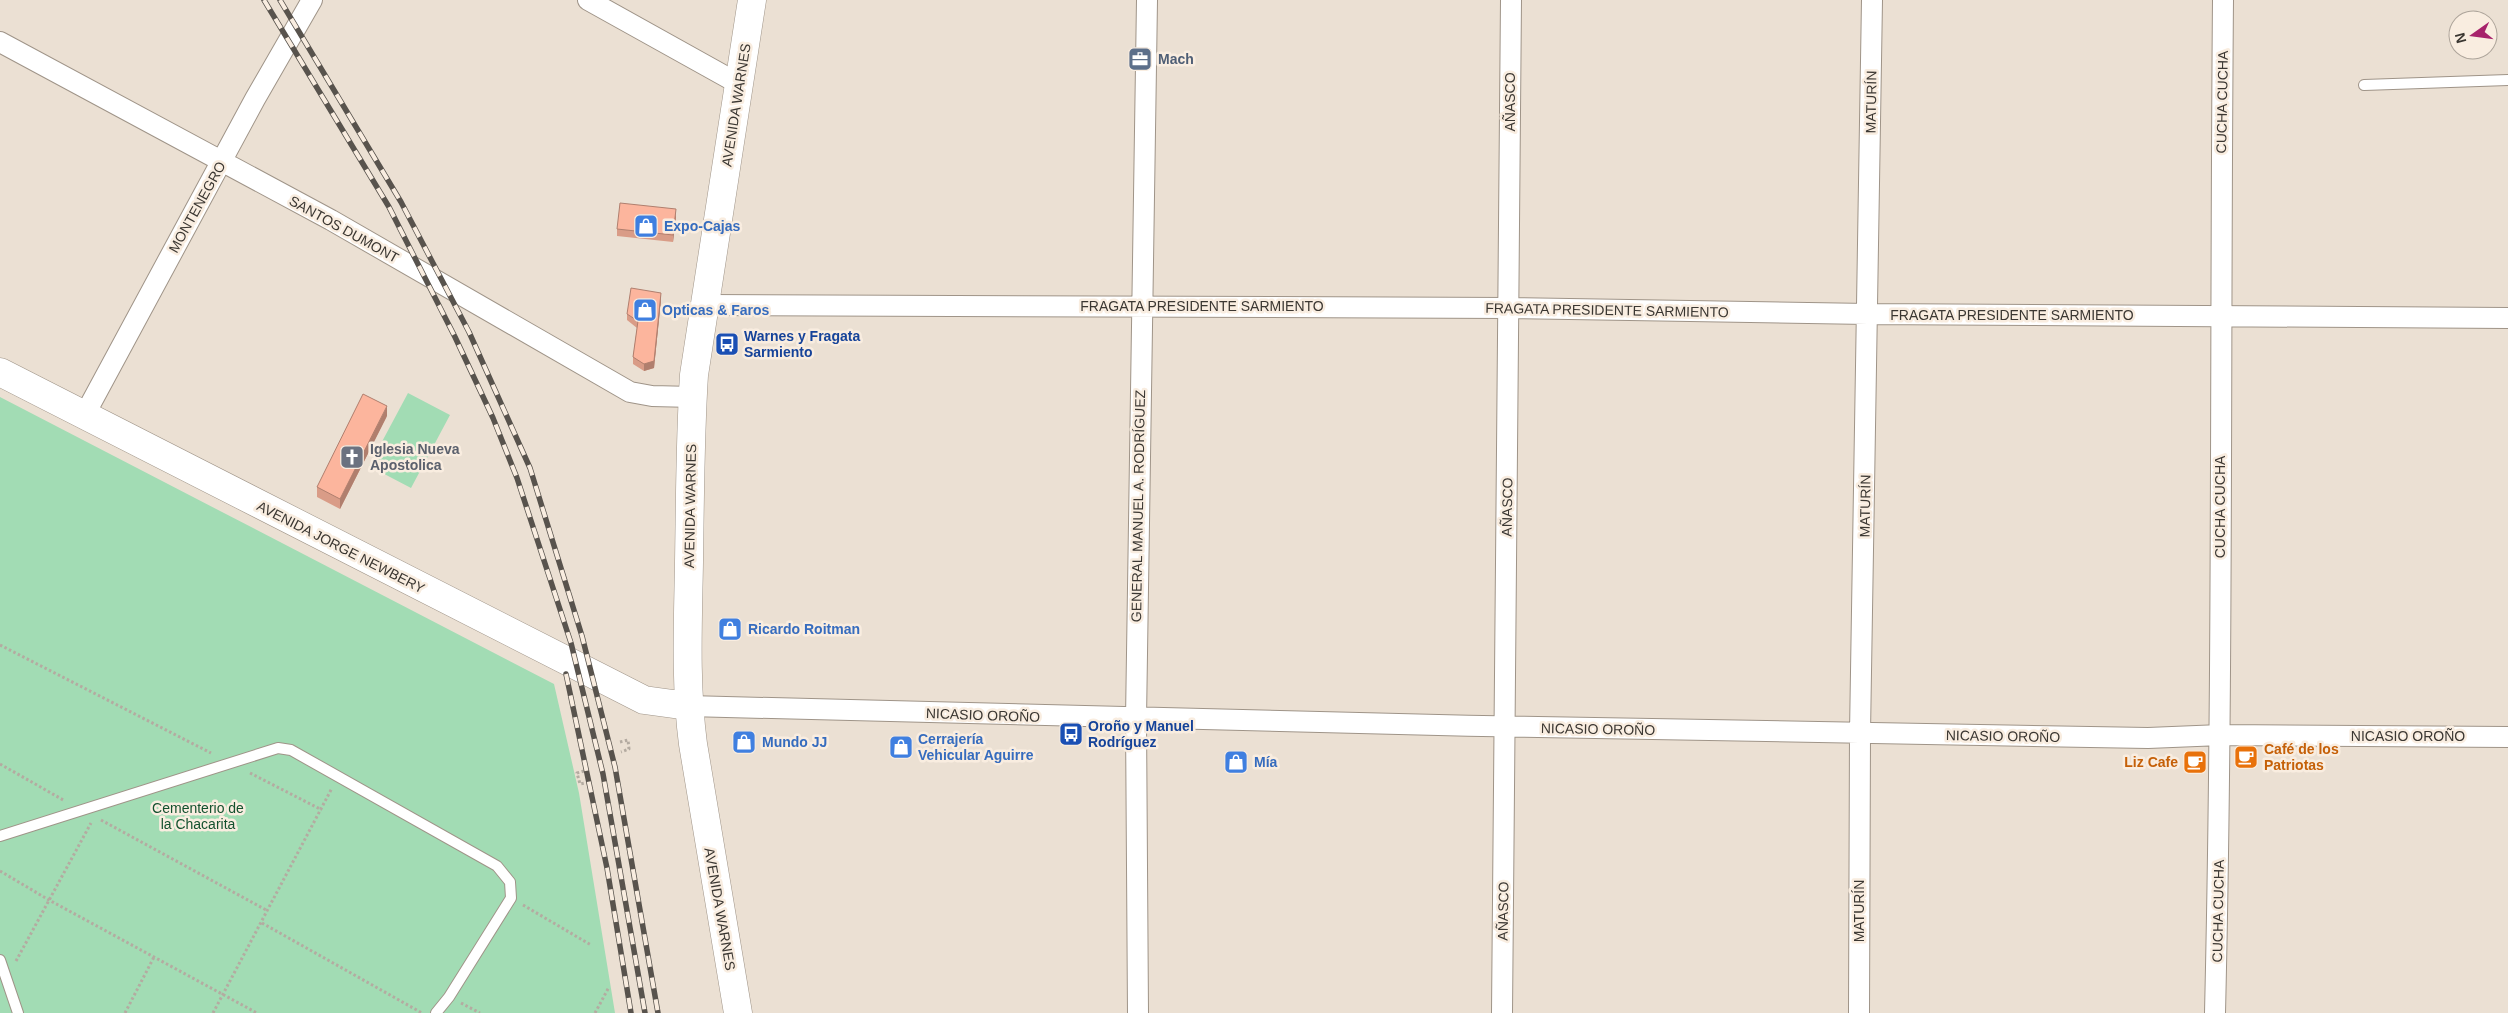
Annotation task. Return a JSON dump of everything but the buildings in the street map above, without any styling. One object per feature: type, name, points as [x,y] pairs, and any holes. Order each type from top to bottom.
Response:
[{"type":"main road","name":"AVENIDA WARNES","points":[[738,1013],[688,706],[693,397],[705,305],[752,0]]},
{"type":"main road","name":"AVENIDA JORGE NEWBERY","points":[[0,372],[644,700],[688,706]]},
{"type":"street","name":"MONTENEGRO","points":[[84,416],[255,99],[312,0]]},
{"type":"street","points":[[588,0],[739,84]]},
{"type":"street","name":"GENERAL MANUEL A. RODRÍGUEZ","points":[[1138,1013],[1136,719],[1140,305],[1146,0]]},
{"type":"street","name":"AÑASCO","points":[[1502,1013],[1511,0]]},
{"type":"street","name":"MATURÍN","points":[[1859,1013],[1860,734],[1872,0]]},
{"type":"street","name":"CUCHA CUCHA","points":[[2215,1013],[2221,735],[2220,317],[2223,0]]},
{"type":"street","name":"SANTOS DUMONT","points":[[0,42],[331,220],[630,392],[652,396],[693,397]]},
{"type":"street","name":"FRAGATA PRESIDENTE SARMIENTO","points":[[705,305],[1140,305],[1509,308],[1868,314],[2508,318]]},
{"type":"street","name":"NICASIO OROÑO","points":[[688,706],[1504,728],[2148,738],[2221,735],[2508,737]]},
{"type":"lane","points":[[2364,85],[2508,80]]},
{"type":"lane","points":[[0,836],[278,748],[291,750],[497,866],[510,882],[511,898],[449,997],[436,1013]]},
{"type":"lane","points":[[0,960],[18,1013]]},
{"type":"path","points":[[0,646],[322,810]]},
{"type":"path","points":[[620,742],[628,740],[629,749],[622,752]]},
{"type":"path","points":[[0,764],[82,810]]},
{"type":"path","points":[[584,771],[577,773],[580,784],[585,783]]},
{"type":"path","points":[[214,1013],[322,810],[337,776]]},
{"type":"path","points":[[6,979],[95,816],[268,912]]},
{"type":"path","points":[[0,871],[49,900],[257,1013]]},
{"type":"path","points":[[511,898],[591,946]]},
{"type":"path","points":[[262,923],[422,1013]]},
{"type":"path","points":[[124,1013],[154,957]]},
{"type":"path","points":[[595,1013],[609,987]]},
{"type":"path","points":[[449,997],[480,1013]]},
{"type":"green space","points":[[408,393],[450,415],[411,488],[369,466]]},
{"type":"green space","name":"Cementerio de la Chacarita","points":[[0,397],[554,684],[579,793],[615,1013],[0,1013]]},
{"type":"railway","points":[[264,0],[389,207],[455,337],[493,418],[517,478],[571,643],[603,774],[645,1013]]},
{"type":"railway","points":[[280,0],[401,202],[469,332],[530,468],[582,636],[615,767],[658,1013]]},
{"type":"railway","points":[[566,674],[607,868],[631,1013]]},
{"type":"place","name":"Mach","points":[[1140,59]]},
{"type":"place","name":"Expo-Cajas","points":[[646,226]]},
{"type":"place","name":"Opticas & Faros","points":[[645,310]]},
{"type":"place","name":"Warnes y Fragata Sarmiento","points":[[727,344]]},
{"type":"place","name":"Iglesia Nueva Apostolica","points":[[352,457]]},
{"type":"place","name":"Ricardo Roitman","points":[[730,629]]},
{"type":"place","name":"Oroño y Manuel Rodríguez","points":[[1071,734]]},
{"type":"place","name":"Mundo JJ","points":[[744,742]]},
{"type":"place","name":"Cerrajería Vehicular Aguirre","points":[[901,747]]},
{"type":"place","name":"Café de los Patriotas","points":[[2246,757]]},
{"type":"place","name":"Mía","points":[[1236,762]]},
{"type":"place","name":"Liz Cafe","points":[[2195,762]]}]
